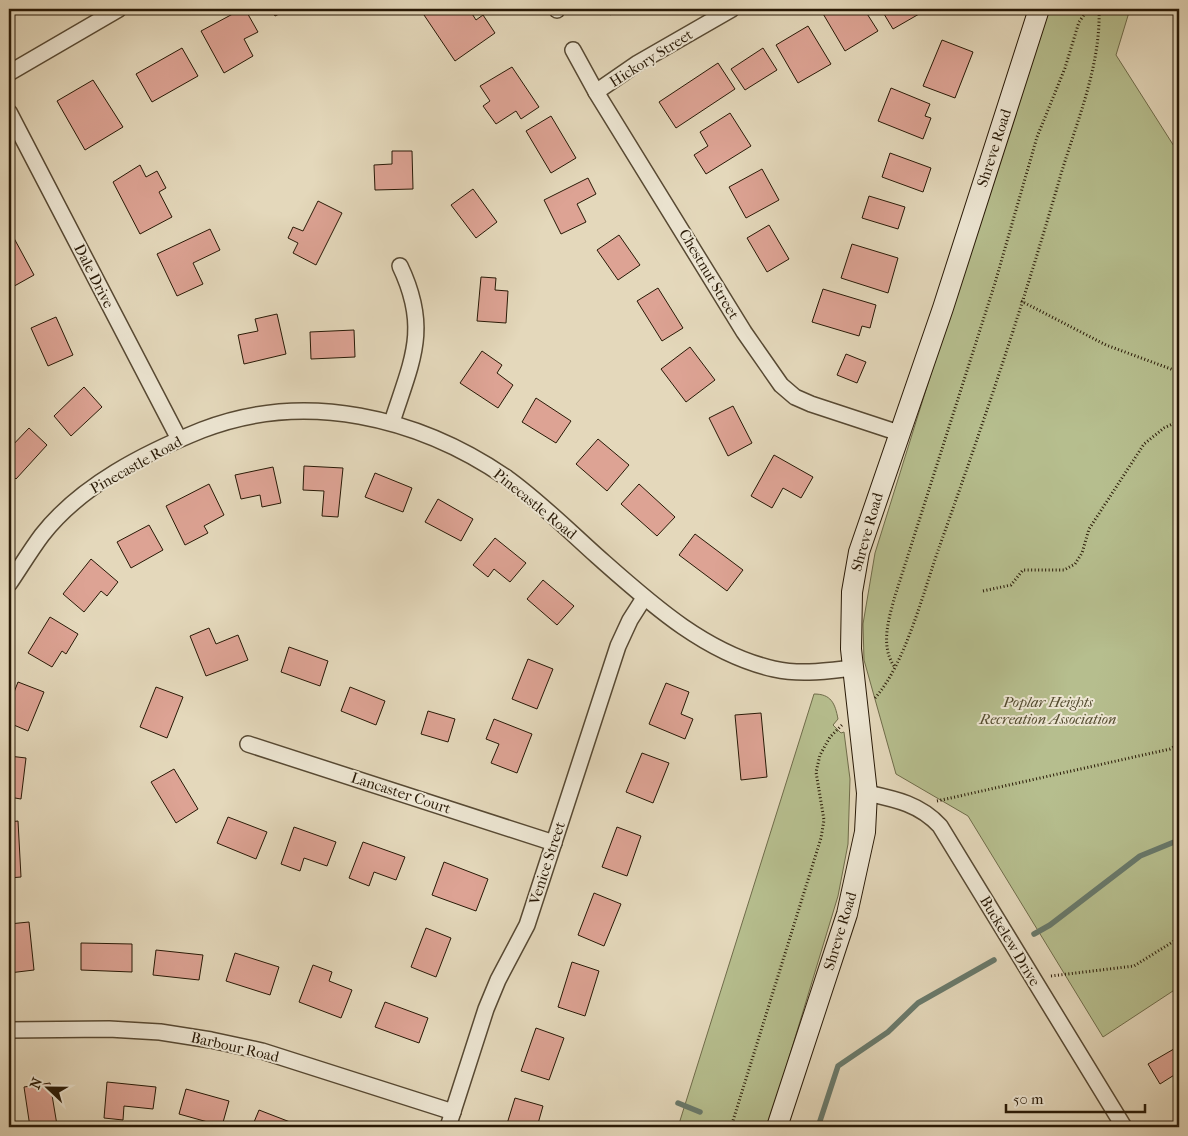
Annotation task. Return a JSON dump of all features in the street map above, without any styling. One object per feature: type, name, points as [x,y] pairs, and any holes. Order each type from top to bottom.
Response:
[{"type":"main road","name":"Shreve Road","points":[[777,1127],[847,914],[862,851],[866,793],[853,668],[851,614],[855,571],[865,532],[943,308],[1039,9]]},
{"type":"street","points":[[9,74],[119,9]]},
{"type":"street","name":"Hickory Street","points":[[596,92],[638,63],[732,9]]},
{"type":"street","name":"Chestnut Street","points":[[573,50],[596,92],[744,332],[780,385],[795,397],[811,404],[899,433]]},
{"type":"street","name":"Dale Drive","points":[[9,112],[179,439]]},
{"type":"street","points":[[392,422],[413,354],[417,334],[413,296],[400,266]]},
{"type":"street","name":"Pinecastle Road","points":[[9,584],[43,534],[84,494],[121,470],[179,439],[222,422],[259,414],[294,410],[331,411],[392,422],[424,434],[474,458],[508,479],[644,598],[680,625],[728,652],[752,662],[797,673],[853,668]]},
{"type":"street","name":"Venice Street","points":[[448,1127],[486,1009],[498,980],[527,925],[618,646],[630,620],[644,598]]},
{"type":"street","name":"Lancaster Court","points":[[248,744],[554,843]]},
{"type":"street","name":"Buckelew Drive","points":[[866,793],[915,806],[928,813],[940,826],[1124,1127]]},
{"type":"street","name":"Barbour Road","points":[[9,1030],[109,1029],[160,1032],[211,1040],[262,1051],[453,1112]]},
{"type":"path","points":[[894,666],[888,657],[886,646],[887,630],[895,596],[995,282],[1038,137],[1066,68],[1079,22],[1088,9]]},
{"type":"path","points":[[731,1127],[821,838],[824,820],[816,772],[820,755],[830,737],[878,695],[907,638],[954,506],[1039,250],[1087,90],[1096,51],[1099,9]]},
{"type":"path","points":[[1021,301],[1106,345],[1179,372]]},
{"type":"path","points":[[983,591],[1011,585],[1022,570],[1064,570],[1075,564],[1082,553],[1089,529],[1144,444],[1164,428],[1179,421]]},
{"type":"path","points":[[915,806],[1170,749],[1179,744]]},
{"type":"path","points":[[1033,978],[1134,966],[1179,938]]},
{"type":"green space","name":"Poplar Heights Recreation Association","points":[[1045,9],[1130,9],[1116,55],[1179,154],[1179,987],[1103,1037],[968,816],[896,774],[864,660],[863,624],[875,553]]},
{"type":"green space","points":[[814,694],[820,694],[831,700],[838,719],[833,725],[841,733],[844,732],[850,779],[848,844],[838,896],[768,1127],[678,1127]]},
{"type":"building","points":[[245,9],[258,32],[244,39],[253,56],[224,73],[201,31]]},
{"type":"building","points":[[271,9],[289,9],[275,16]]},
{"type":"building","points":[[434,9],[469,9],[476,20],[483,15],[495,33],[455,61],[424,15]]},
{"type":"building","points":[[605,9],[618,9],[610,15]]},
{"type":"building","points":[[829,9],[864,9],[878,31],[845,51],[822,12]]},
{"type":"building","points":[[881,9],[925,9],[926,10],[893,29]]},
{"type":"building","points":[[808,26],[831,64],[798,83],[776,45]]},
{"type":"building","points":[[942,40],[973,52],[955,98],[923,86]]},
{"type":"building","points":[[182,48],[198,76],[152,102],[136,74]]},
{"type":"building","points":[[763,48],[777,70],[745,90],[731,69]]},
{"type":"building","points":[[718,63],[735,89],[676,128],[659,102]]},
{"type":"building","points":[[512,67],[539,107],[521,119],[516,111],[496,124],[483,106],[490,101],[480,86]]},
{"type":"building","points":[[93,80],[123,127],[85,150],[57,101]]},
{"type":"building","points":[[891,88],[930,104],[925,116],[931,118],[923,139],[878,121]]},
{"type":"building","points":[[730,113],[751,146],[706,174],[694,155],[708,146],[700,132]]},
{"type":"building","points":[[551,116],[576,158],[551,173],[526,131]]},
{"type":"building","points":[[392,151],[412,151],[413,189],[375,190],[374,165],[392,164]]},
{"type":"building","points":[[890,153],[931,168],[923,192],[882,177]]},
{"type":"building","points":[[140,165],[146,177],[157,171],[166,188],[159,192],[172,217],[140,234],[113,182]]},
{"type":"building","points":[[762,169],[779,200],[746,218],[729,187]]},
{"type":"building","points":[[588,178],[596,194],[577,204],[586,222],[561,234],[544,200]]},
{"type":"building","points":[[473,189],[497,222],[476,238],[451,205]]},
{"type":"building","points":[[869,196],[905,207],[898,229],[862,218]]},
{"type":"building","points":[[318,201],[342,213],[316,265],[293,253],[298,243],[288,238],[293,227],[303,231]]},
{"type":"building","points":[[769,225],[789,259],[767,272],[747,238]]},
{"type":"building","points":[[9,229],[34,275],[9,289]]},
{"type":"building","points":[[210,229],[220,250],[193,263],[203,284],[177,296],[157,254]]},
{"type":"building","points":[[619,235],[640,265],[618,280],[597,250]]},
{"type":"building","points":[[852,244],[898,258],[888,293],[841,278]]},
{"type":"building","points":[[481,277],[496,278],[495,290],[508,291],[506,323],[477,321]]},
{"type":"building","points":[[658,288],[683,328],[662,341],[637,301]]},
{"type":"building","points":[[823,289],[876,305],[870,328],[862,326],[859,336],[812,322]]},
{"type":"building","points":[[277,314],[286,354],[244,364],[238,335],[258,331],[255,319]]},
{"type":"building","points":[[56,317],[73,355],[48,366],[31,328]]},
{"type":"building","points":[[354,330],[355,357],[311,359],[310,332]]},
{"type":"building","points":[[690,347],[715,380],[686,402],[661,369]]},
{"type":"building","points":[[482,351],[502,365],[497,373],[513,385],[498,408],[460,383]]},
{"type":"building","points":[[846,354],[866,362],[857,383],[837,375]]},
{"type":"building","points":[[84,387],[102,407],[71,436],[54,416]]},
{"type":"building","points":[[536,398],[571,421],[556,443],[522,422]]},
{"type":"building","points":[[733,406],[752,443],[728,456],[709,418]]},
{"type":"building","points":[[29,428],[47,445],[16,479],[9,472],[9,449]]},
{"type":"building","points":[[598,439],[629,465],[607,491],[576,464]]},
{"type":"building","points":[[774,455],[813,477],[801,498],[783,488],[772,508],[751,496]]},
{"type":"building","points":[[304,466],[343,468],[338,517],[322,516],[324,491],[303,490]]},
{"type":"building","points":[[273,467],[281,503],[262,507],[260,495],[241,499],[235,475]]},
{"type":"building","points":[[375,473],[412,488],[403,512],[365,497]]},
{"type":"building","points":[[209,484],[224,515],[204,526],[208,533],[185,545],[166,506]]},
{"type":"building","points":[[639,484],[675,517],[657,536],[621,504]]},
{"type":"building","points":[[438,499],[473,519],[461,541],[425,522]]},
{"type":"building","points":[[149,525],[163,550],[131,568],[117,542]]},
{"type":"building","points":[[695,534],[743,570],[727,591],[679,555]]},
{"type":"building","points":[[495,538],[526,563],[510,582],[494,569],[488,577],[473,565]]},
{"type":"building","points":[[91,559],[118,582],[107,596],[101,591],[84,612],[63,594]]},
{"type":"building","points":[[543,580],[574,606],[557,625],[527,599]]},
{"type":"building","points":[[50,617],[78,634],[66,654],[62,651],[52,667],[28,653]]},
{"type":"building","points":[[209,628],[216,644],[238,635],[248,660],[206,676],[190,636]]},
{"type":"building","points":[[289,647],[328,661],[320,686],[281,672]]},
{"type":"building","points":[[528,659],[553,669],[537,709],[512,699]]},
{"type":"building","points":[[18,682],[44,692],[28,731],[9,723],[9,705]]},
{"type":"building","points":[[666,683],[689,692],[681,714],[693,719],[685,739],[649,724]]},
{"type":"building","points":[[156,687],[183,697],[167,738],[140,727]]},
{"type":"building","points":[[350,687],[385,701],[376,725],[341,711]]},
{"type":"building","points":[[428,711],[455,719],[448,742],[421,734]]},
{"type":"building","points":[[761,713],[767,777],[741,780],[735,715]]},
{"type":"building","points":[[494,719],[532,734],[517,773],[491,763],[499,744],[486,739]]},
{"type":"building","points":[[642,753],[669,763],[653,803],[626,792]]},
{"type":"building","points":[[9,756],[26,758],[21,799],[9,797]]},
{"type":"building","points":[[174,769],[198,809],[176,823],[151,782]]},
{"type":"building","points":[[228,817],[267,832],[256,859],[217,843]]},
{"type":"building","points":[[18,821],[21,877],[9,878],[9,822]]},
{"type":"building","points":[[294,827],[336,842],[327,866],[304,858],[300,871],[281,864]]},
{"type":"building","points":[[617,827],[641,836],[627,876],[602,867]]},
{"type":"building","points":[[363,842],[405,857],[396,880],[374,872],[369,886],[349,878]]},
{"type":"building","points":[[444,862],[488,879],[476,911],[432,895]]},
{"type":"building","points":[[594,893],[621,904],[604,946],[578,935]]},
{"type":"building","points":[[29,922],[34,970],[9,973],[9,924]]},
{"type":"building","points":[[426,928],[451,938],[436,977],[411,967]]},
{"type":"building","points":[[81,943],[132,944],[132,972],[81,970]]},
{"type":"building","points":[[156,950],[203,955],[199,980],[153,975]]},
{"type":"building","points":[[235,953],[279,967],[270,995],[226,981]]},
{"type":"building","points":[[572,962],[599,971],[585,1016],[558,1007]]},
{"type":"building","points":[[313,965],[332,972],[329,981],[352,990],[341,1018],[299,1002]]},
{"type":"building","points":[[385,1002],[428,1018],[419,1043],[375,1027]]},
{"type":"building","points":[[536,1028],[564,1038],[549,1080],[521,1071]]},
{"type":"building","points":[[1179,1046],[1179,1072],[1160,1084],[1148,1064]]},
{"type":"building","points":[[107,1082],[156,1087],[153,1109],[124,1106],[123,1120],[104,1118]]},
{"type":"building","points":[[50,1083],[57,1125],[30,1127],[24,1087]]},
{"type":"building","points":[[186,1089],[229,1101],[222,1126],[179,1114]]},
{"type":"building","points":[[515,1098],[543,1106],[537,1127],[506,1127]]},
{"type":"building","points":[[259,1110],[303,1127],[252,1127]]},
{"type":"waterway","points":[[1034,934],[1050,925],[1140,856],[1179,840]]},
{"type":"waterway","points":[[818,1127],[838,1066],[888,1032],[918,1003],[994,960]]},
{"type":"waterway","points":[[678,1103],[700,1112]]},
{"type":"waterway","points":[[749,1124],[758,1127]]}]
